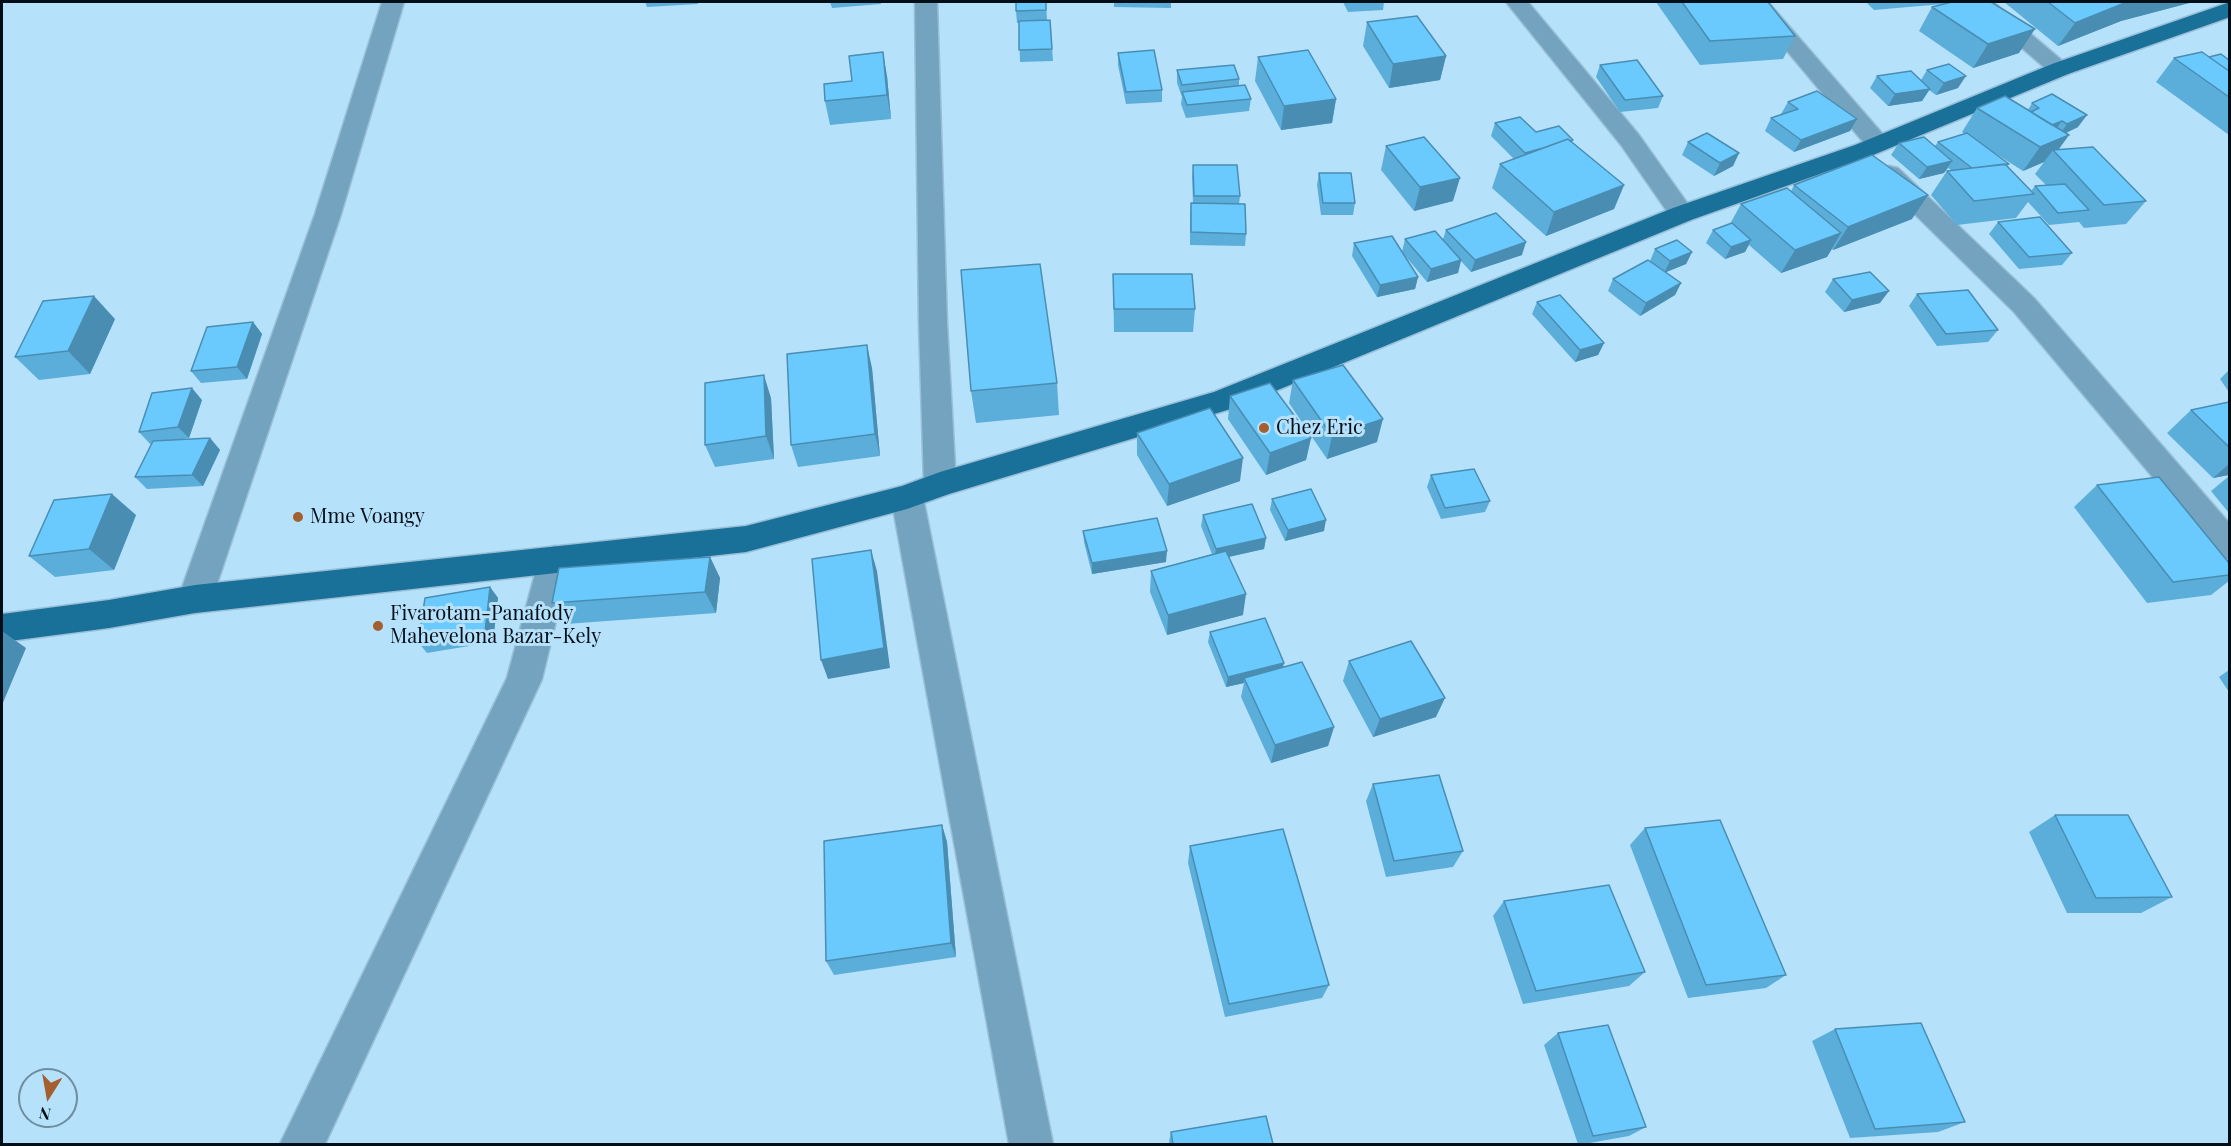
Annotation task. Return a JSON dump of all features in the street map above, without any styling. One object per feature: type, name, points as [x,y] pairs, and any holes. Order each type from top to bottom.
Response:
[{"type":"main road","points":[[2,628],[109,614],[195,599],[746,539],[923,490],[1223,400],[1682,214],[1871,147],[2060,69],[2229,9]]},
{"type":"street","points":[[195,599],[328,214],[393,2]]},
{"type":"street","points":[[926,2],[933,323],[923,490],[1032,1144]]},
{"type":"street","points":[[1517,2],[1629,140],[1682,214]]},
{"type":"street","points":[[1757,2],[1871,147],[2024,305],[2229,547]]},
{"type":"street","points":[[1980,2],[2060,69]]},
{"type":"street","points":[[302,1144],[524,679],[555,560]]},
{"type":"building","points":[[1016,2],[1046,2],[1046,10],[1016,11]]},
{"type":"building","points":[[1682,2],[1768,2],[1795,36],[1710,41]]},
{"type":"building","points":[[1952,2],[1991,2],[2035,29],[1988,44],[1932,7]]},
{"type":"building","points":[[2048,2],[2127,2],[2075,23]]},
{"type":"building","points":[[1417,16],[1446,56],[1393,64],[1367,22]]},
{"type":"building","points":[[1050,20],[1052,49],[1019,50],[1019,21]]},
{"type":"building","points":[[1154,50],[1162,90],[1126,92],[1118,53]]},
{"type":"building","points":[[1308,50],[1336,99],[1284,106],[1258,57]]},
{"type":"building","points":[[883,52],[887,95],[825,101],[824,84],[852,81],[849,56]]},
{"type":"building","points":[[2202,52],[2229,71],[2229,97],[2174,58]]},
{"type":"building","points":[[2221,54],[2229,60],[2229,71],[2209,57]]},
{"type":"building","points":[[1637,60],[1663,96],[1625,100],[1600,65]]},
{"type":"building","points":[[1949,64],[1966,76],[1944,83],[1927,70]]},
{"type":"building","points":[[1234,65],[1239,79],[1182,85],[1177,70]]},
{"type":"building","points":[[1911,71],[1930,89],[1895,94],[1877,76]]},
{"type":"building","points":[[1245,85],[1251,99],[1187,105],[1182,92]]},
{"type":"building","points":[[1817,91],[1857,119],[1801,140],[1771,118],[1798,109],[1788,102]]},
{"type":"building","points":[[2052,94],[2087,115],[2067,124],[2062,121],[2052,125],[2031,112],[2039,108],[2032,103]]},
{"type":"building","points":[[2005,96],[2069,135],[2040,147],[1977,108]]},
{"type":"building","points":[[1520,117],[1536,132],[1559,126],[1573,140],[1568,139],[1525,153],[1495,123]]},
{"type":"building","points":[[1707,133],[1739,153],[1720,163],[1688,142]]},
{"type":"building","points":[[1967,133],[2009,164],[1972,168],[1938,142]]},
{"type":"building","points":[[1424,137],[1460,178],[1420,187],[1386,146]]},
{"type":"building","points":[[1924,137],[1952,161],[1927,167],[1899,143]]},
{"type":"building","points":[[1568,139],[1624,185],[1554,212],[1500,164]]},
{"type":"building","points":[[2093,147],[2146,201],[2104,205],[2053,150]]},
{"type":"building","points":[[1872,155],[1928,195],[1848,227],[1794,185]]},
{"type":"building","points":[[2005,164],[2034,194],[1974,201],[1947,171]]},
{"type":"building","points":[[1193,165],[1237,165],[1240,196],[1194,196]]},
{"type":"building","points":[[1319,173],[1351,173],[1355,203],[1323,203]]},
{"type":"building","points":[[2065,184],[2089,210],[2058,213],[2035,186]]},
{"type":"building","points":[[1787,188],[1841,233],[1795,250],[1741,204]]},
{"type":"building","points":[[1191,203],[1245,204],[1246,234],[1191,232]]},
{"type":"building","points":[[1496,213],[1526,242],[1475,260],[1446,230]]},
{"type":"building","points":[[2040,217],[2072,253],[2029,257],[1998,222]]},
{"type":"building","points":[[1732,223],[1751,240],[1731,247],[1713,230]]},
{"type":"building","points":[[1435,231],[1461,260],[1431,269],[1405,239]]},
{"type":"building","points":[[1392,236],[1418,277],[1380,285],[1354,243]]},
{"type":"building","points":[[1677,240],[1692,252],[1670,261],[1655,249]]},
{"type":"building","points":[[1648,260],[1681,283],[1646,303],[1613,279]]},
{"type":"building","points":[[1040,264],[1057,383],[971,391],[961,270]]},
{"type":"building","points":[[1870,272],[1889,291],[1852,300],[1833,279]]},
{"type":"building","points":[[1113,274],[1192,274],[1195,309],[1114,309]]},
{"type":"building","points":[[1968,290],[1998,330],[1946,334],[1917,294]]},
{"type":"building","points":[[1560,295],[1604,343],[1580,350],[1537,302]]},
{"type":"building","points":[[94,296],[68,351],[15,357],[43,301]]},
{"type":"building","points":[[253,322],[237,367],[191,371],[207,327]]},
{"type":"building","points":[[867,345],[875,434],[791,445],[787,354]]},
{"type":"building","points":[[1343,365],[1383,419],[1332,436],[1293,380]]},
{"type":"building","points":[[764,375],[766,436],[705,445],[705,383]]},
{"type":"building","points":[[1270,383],[1311,438],[1270,453],[1230,396]]},
{"type":"building","points":[[192,388],[178,427],[139,432],[152,393]]},
{"type":"building","points":[[2229,402],[2229,447],[2191,410]]},
{"type":"building","points":[[1210,408],[1243,458],[1169,484],[1137,433]]},
{"type":"building","points":[[210,438],[192,475],[135,477],[153,441]]},
{"type":"building","points":[[1474,469],[1490,501],[1445,508],[1431,475]]},
{"type":"building","points":[[2159,477],[2229,563],[2229,575],[2173,582],[2097,485]]},
{"type":"building","points":[[1311,489],[1326,520],[1288,530],[1272,499]]},
{"type":"building","points":[[112,494],[89,549],[29,556],[54,500]]},
{"type":"building","points":[[1252,504],[1266,538],[1216,549],[1203,515]]},
{"type":"building","points":[[1157,518],[1167,551],[1092,563],[1083,531]]},
{"type":"building","points":[[871,550],[884,648],[821,660],[812,559]]},
{"type":"building","points":[[1226,551],[1246,594],[1168,615],[1151,571]]},
{"type":"building","points":[[710,557],[705,592],[552,603],[559,568]]},
{"type":"building","points":[[490,587],[485,632],[418,642],[425,598]]},
{"type":"building","points":[[1265,618],[1284,663],[1228,677],[1210,632]]},
{"type":"building","points":[[1411,641],[1445,698],[1380,719],[1349,661]]},
{"type":"building","points":[[1302,662],[1334,727],[1275,745],[1244,678]]},
{"type":"building","points":[[1439,775],[1463,851],[1394,861],[1373,784]]},
{"type":"building","points":[[2055,815],[2128,815],[2172,897],[2096,898]]},
{"type":"building","points":[[1720,820],[1786,975],[1706,985],[1645,828]]},
{"type":"building","points":[[942,825],[951,943],[826,961],[824,841]]},
{"type":"building","points":[[1283,829],[1329,985],[1229,1004],[1190,846]]},
{"type":"building","points":[[1609,885],[1645,972],[1536,991],[1504,901]]},
{"type":"building","points":[[1921,1023],[1965,1122],[1875,1129],[1835,1029]]},
{"type":"building","points":[[1608,1025],[1646,1127],[1593,1136],[1558,1033]]},
{"type":"building","points":[[1266,1116],[1273,1144],[1173,1144],[1171,1132]]},
{"type":"place","name":"Chez Eric","points":[[1264,428]]},
{"type":"place","name":"Mme Voangy","points":[[298,517]]},
{"type":"place","name":"Fivarotam-Panafody Mahevelona Bazar-Kely","points":[[378,626]]}]
